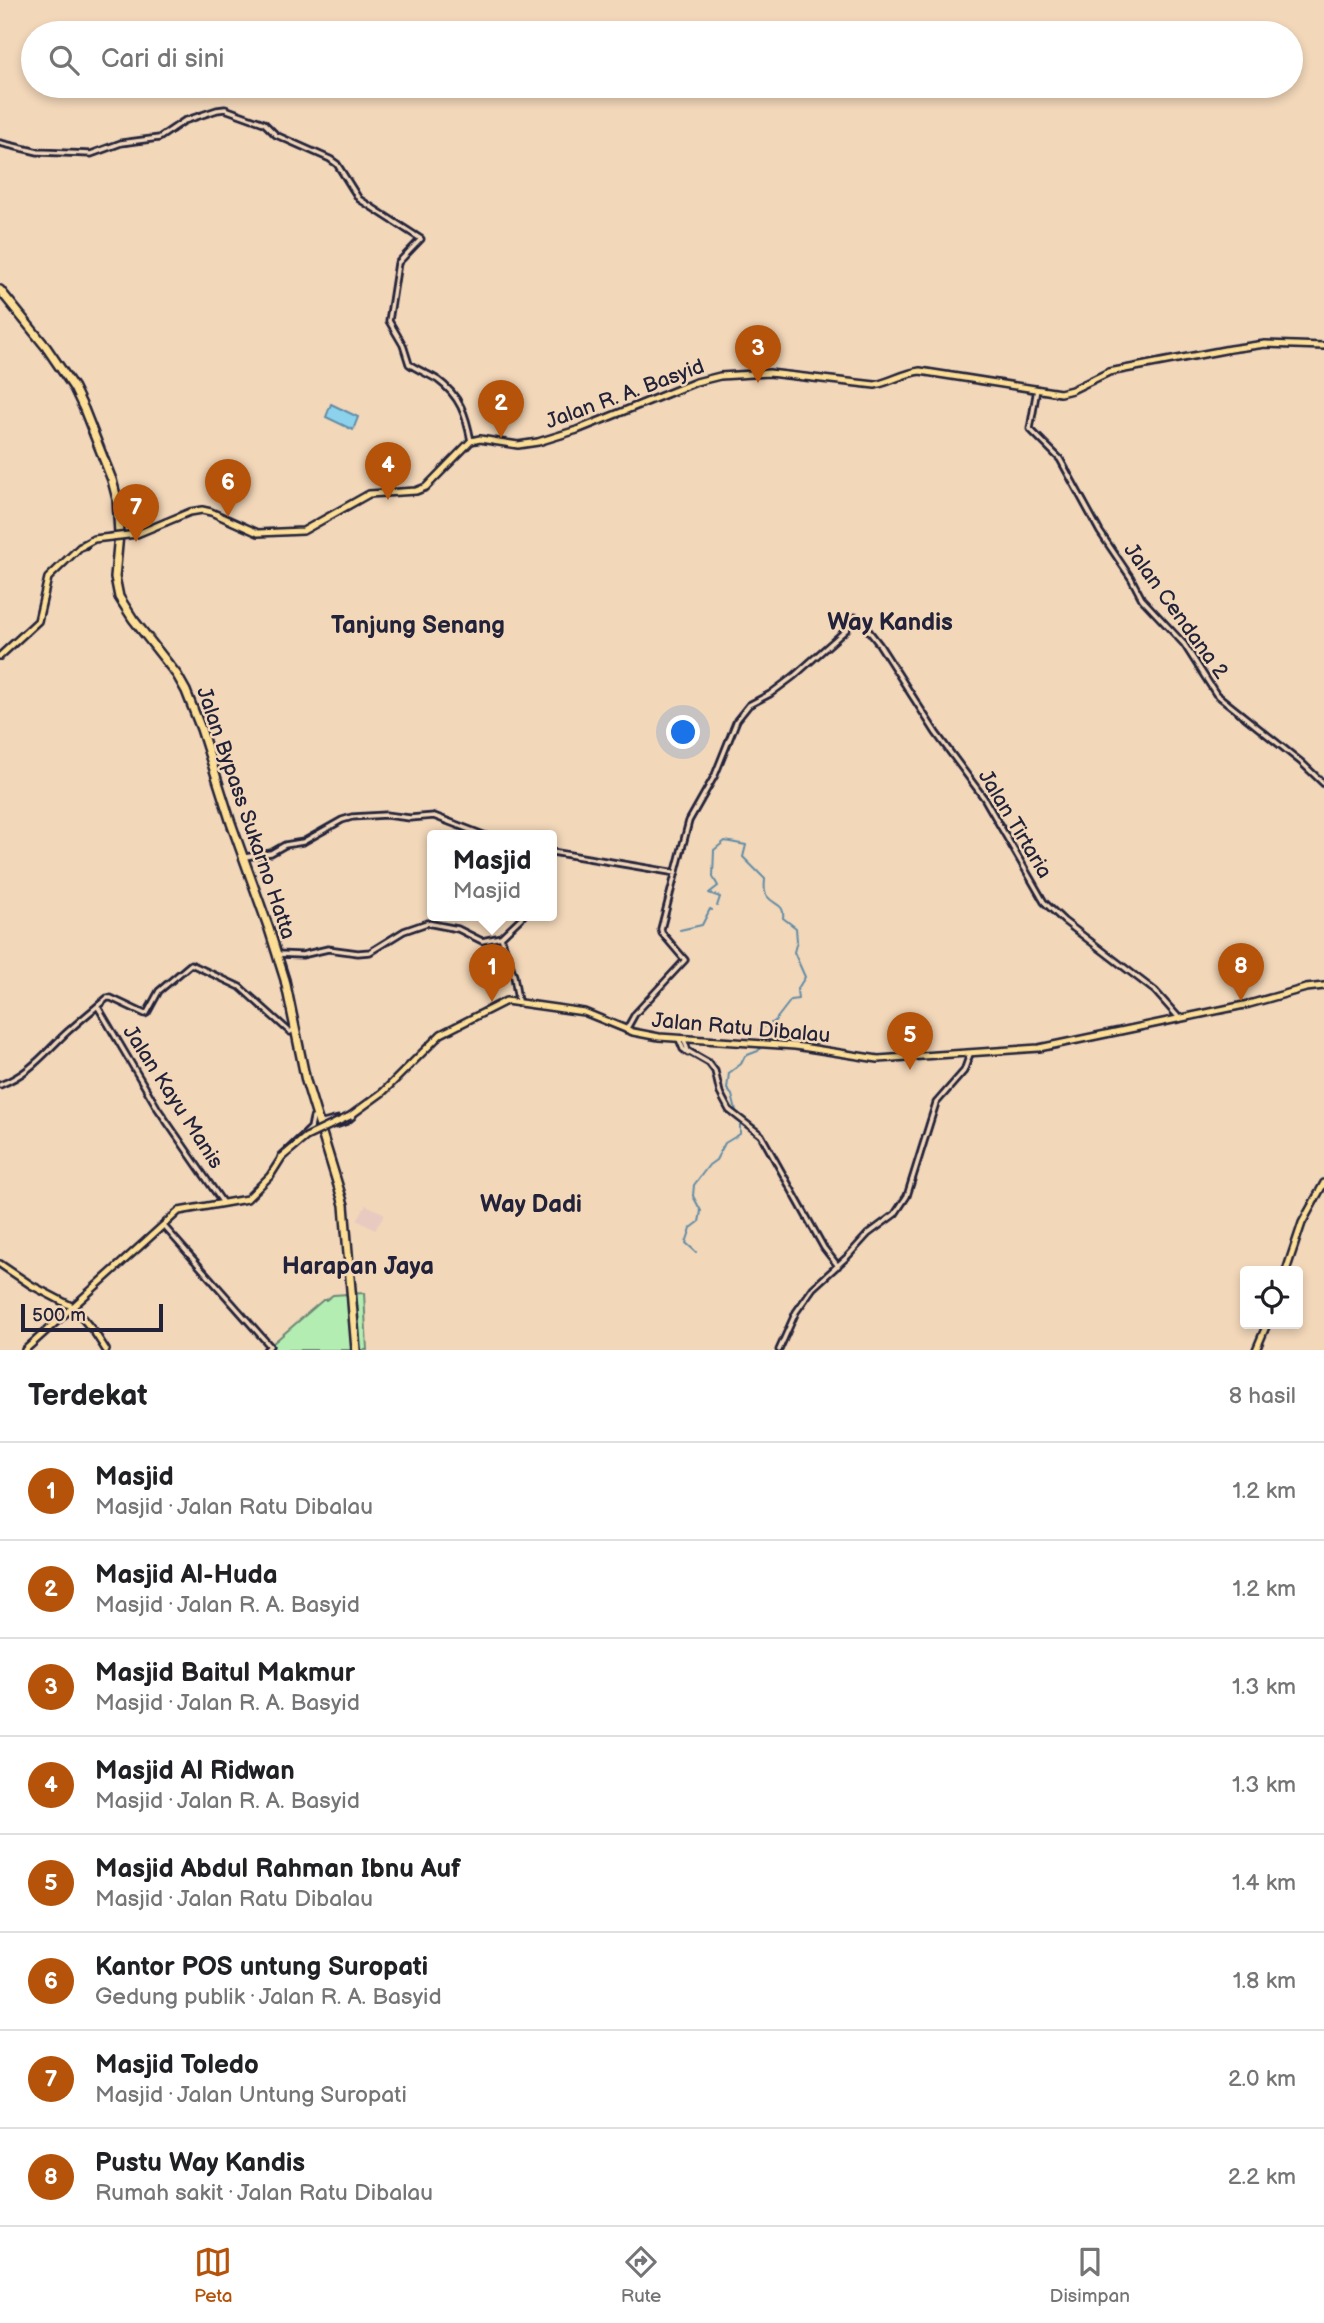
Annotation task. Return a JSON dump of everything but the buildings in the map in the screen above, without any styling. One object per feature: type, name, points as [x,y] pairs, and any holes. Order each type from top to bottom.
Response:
[{"type":"highway","name":"Jalan Bypass Sukarno Hatta","points":[[0,292],[74,388],[112,480],[117,499],[117,590],[121,602],[169,667],[188,701],[229,827],[269,936],[293,1030],[321,1122]]},
{"type":"highway","name":"Jalan Bypass Sukarno Hatta","points":[[138,628],[170,664],[186,691],[200,725],[277,954],[321,1122],[319,1137],[342,1196],[355,1350]]},
{"type":"main road","name":"Jalan R. A. Basyid","points":[[471,441],[480,439],[518,445],[545,440],[577,430],[696,382],[725,375],[769,373],[874,385],[920,371],[1067,392],[1109,372],[1230,349],[1265,344],[1324,346]]},
{"type":"main road","points":[[81,547],[96,539],[137,534],[190,512],[202,510],[258,533],[301,531],[369,495],[416,491],[426,487],[471,441]]},
{"type":"main road","points":[[0,656],[37,621],[48,578],[88,540],[117,537],[169,521]]},
{"type":"main road","name":"Jalan Ratu Dibalau","points":[[25,1350],[184,1208],[240,1202],[250,1198],[270,1176],[282,1157],[306,1137],[350,1116],[386,1089],[441,1034],[504,1001],[584,1012],[636,1033],[681,1039],[795,1046],[870,1059],[1039,1048],[1324,986]]},
{"type":"main road","points":[[1288,1266],[1302,1223],[1324,1183]]},
{"type":"main road","points":[[0,1266],[71,1308],[95,1333],[105,1350]]},
{"type":"main road","points":[[1256,1350],[1265,1329]]},
{"type":"street","points":[[0,143],[38,152],[91,154],[121,143],[159,138],[188,119],[225,109],[263,122],[276,135],[337,164],[359,199],[421,239],[398,263],[389,321],[403,345],[409,364],[441,383],[462,407],[471,441]]},
{"type":"street","name":"Jalan Cendana 2","points":[[1037,389],[1030,429],[1060,459],[1100,533],[1127,571],[1142,599],[1184,644],[1216,694],[1301,762],[1324,784]]},
{"type":"street","name":"Jalan Tirtaria","points":[[676,873],[691,817],[715,775],[734,726],[745,709],[794,676],[846,630],[855,617],[865,625],[879,644],[936,733],[984,798],[1044,902],[1064,921],[1155,991],[1180,1019]]},
{"type":"street","points":[[243,858],[271,853],[285,845],[303,842],[352,817],[433,816],[470,830]]},
{"type":"street","points":[[557,853],[676,873],[661,931],[685,960],[635,1014],[626,1030]]},
{"type":"street","points":[[277,954],[302,954],[328,949],[370,952],[404,931],[427,923],[458,929],[478,940],[501,937],[518,921]]},
{"type":"street","points":[[501,937],[514,976],[518,1001]]},
{"type":"street","points":[[0,1084],[30,1070],[63,1036],[105,1000],[111,998],[145,1014],[150,1010],[159,991],[191,964],[240,987],[290,1032],[293,1030]]},
{"type":"street","name":"Jalan Kayu Manis","points":[[98,1007],[158,1109],[223,1204]]},
{"type":"street","points":[[681,1039],[684,1051],[705,1062],[714,1071],[718,1093],[728,1112],[762,1137],[824,1248],[838,1266]]},
{"type":"street","points":[[779,1350],[802,1303],[820,1280],[838,1266],[868,1234],[900,1209],[911,1185],[936,1103],[964,1071],[970,1054]]},
{"type":"street","points":[[277,1164],[287,1147],[314,1124],[357,1111]]},
{"type":"street","points":[[319,1137],[321,1122]]},
{"type":"street","points":[[309,1130],[319,1137]]},
{"type":"street","points":[[277,1164],[291,1150],[319,1137]]},
{"type":"street","points":[[163,1225],[268,1348]]},
{"type":"shaded area","points":[[366,1205],[385,1214],[375,1230],[357,1220]]},
{"type":"green space","points":[[364,1293],[367,1350],[265,1350],[323,1300],[333,1295]]},
{"type":"water","points":[[331,404],[358,417],[353,430],[326,417]]},
{"type":"waterway","points":[[717,906],[720,897],[709,893],[718,886],[713,877],[714,850],[725,841],[746,845],[743,857],[765,879],[767,896],[781,907],[783,918],[796,928],[794,952],[805,977],[797,990],[798,999],[791,1000],[774,1022],[759,1029],[763,1042]]},
{"type":"waterway","points":[[680,930],[702,925],[710,909],[712,910]]},
{"type":"waterway","points":[[737,1115],[732,1095],[727,1089],[729,1073],[741,1064],[745,1056],[761,1047]]},
{"type":"waterway","points":[[696,1252],[686,1243],[691,1228],[699,1222],[701,1211],[693,1196],[694,1185],[716,1160],[725,1143],[740,1134],[740,1122]]},
{"type":"place","name":"Masjid Baitul Makmur","points":[[758,383]]},
{"type":"place","name":"Masjid Al-Huda","points":[[501,438]]},
{"type":"place","name":"Masjid Al Ridwan","points":[[388,500]]},
{"type":"place","name":"Kantor POS untung Suropati","points":[[228,517]]},
{"type":"place","name":"Masjid Toledo","points":[[136,542]]},
{"type":"place","name":"Pustu Way Kandis","points":[[1241,1001]]},
{"type":"place","name":"Masjid","points":[[492,1002]]},
{"type":"place","name":"Masjid Abdul Rahman Ibnu Auf","points":[[910,1070]]},
{"type":"district","name":"Way Kandis","points":[[890,622]]},
{"type":"district","name":"Tanjung Senang","points":[[418,625]]},
{"type":"district","name":"Way Dadi","points":[[531,1204]]},
{"type":"district","name":"Harapan Jaya","points":[[358,1266]]}]
